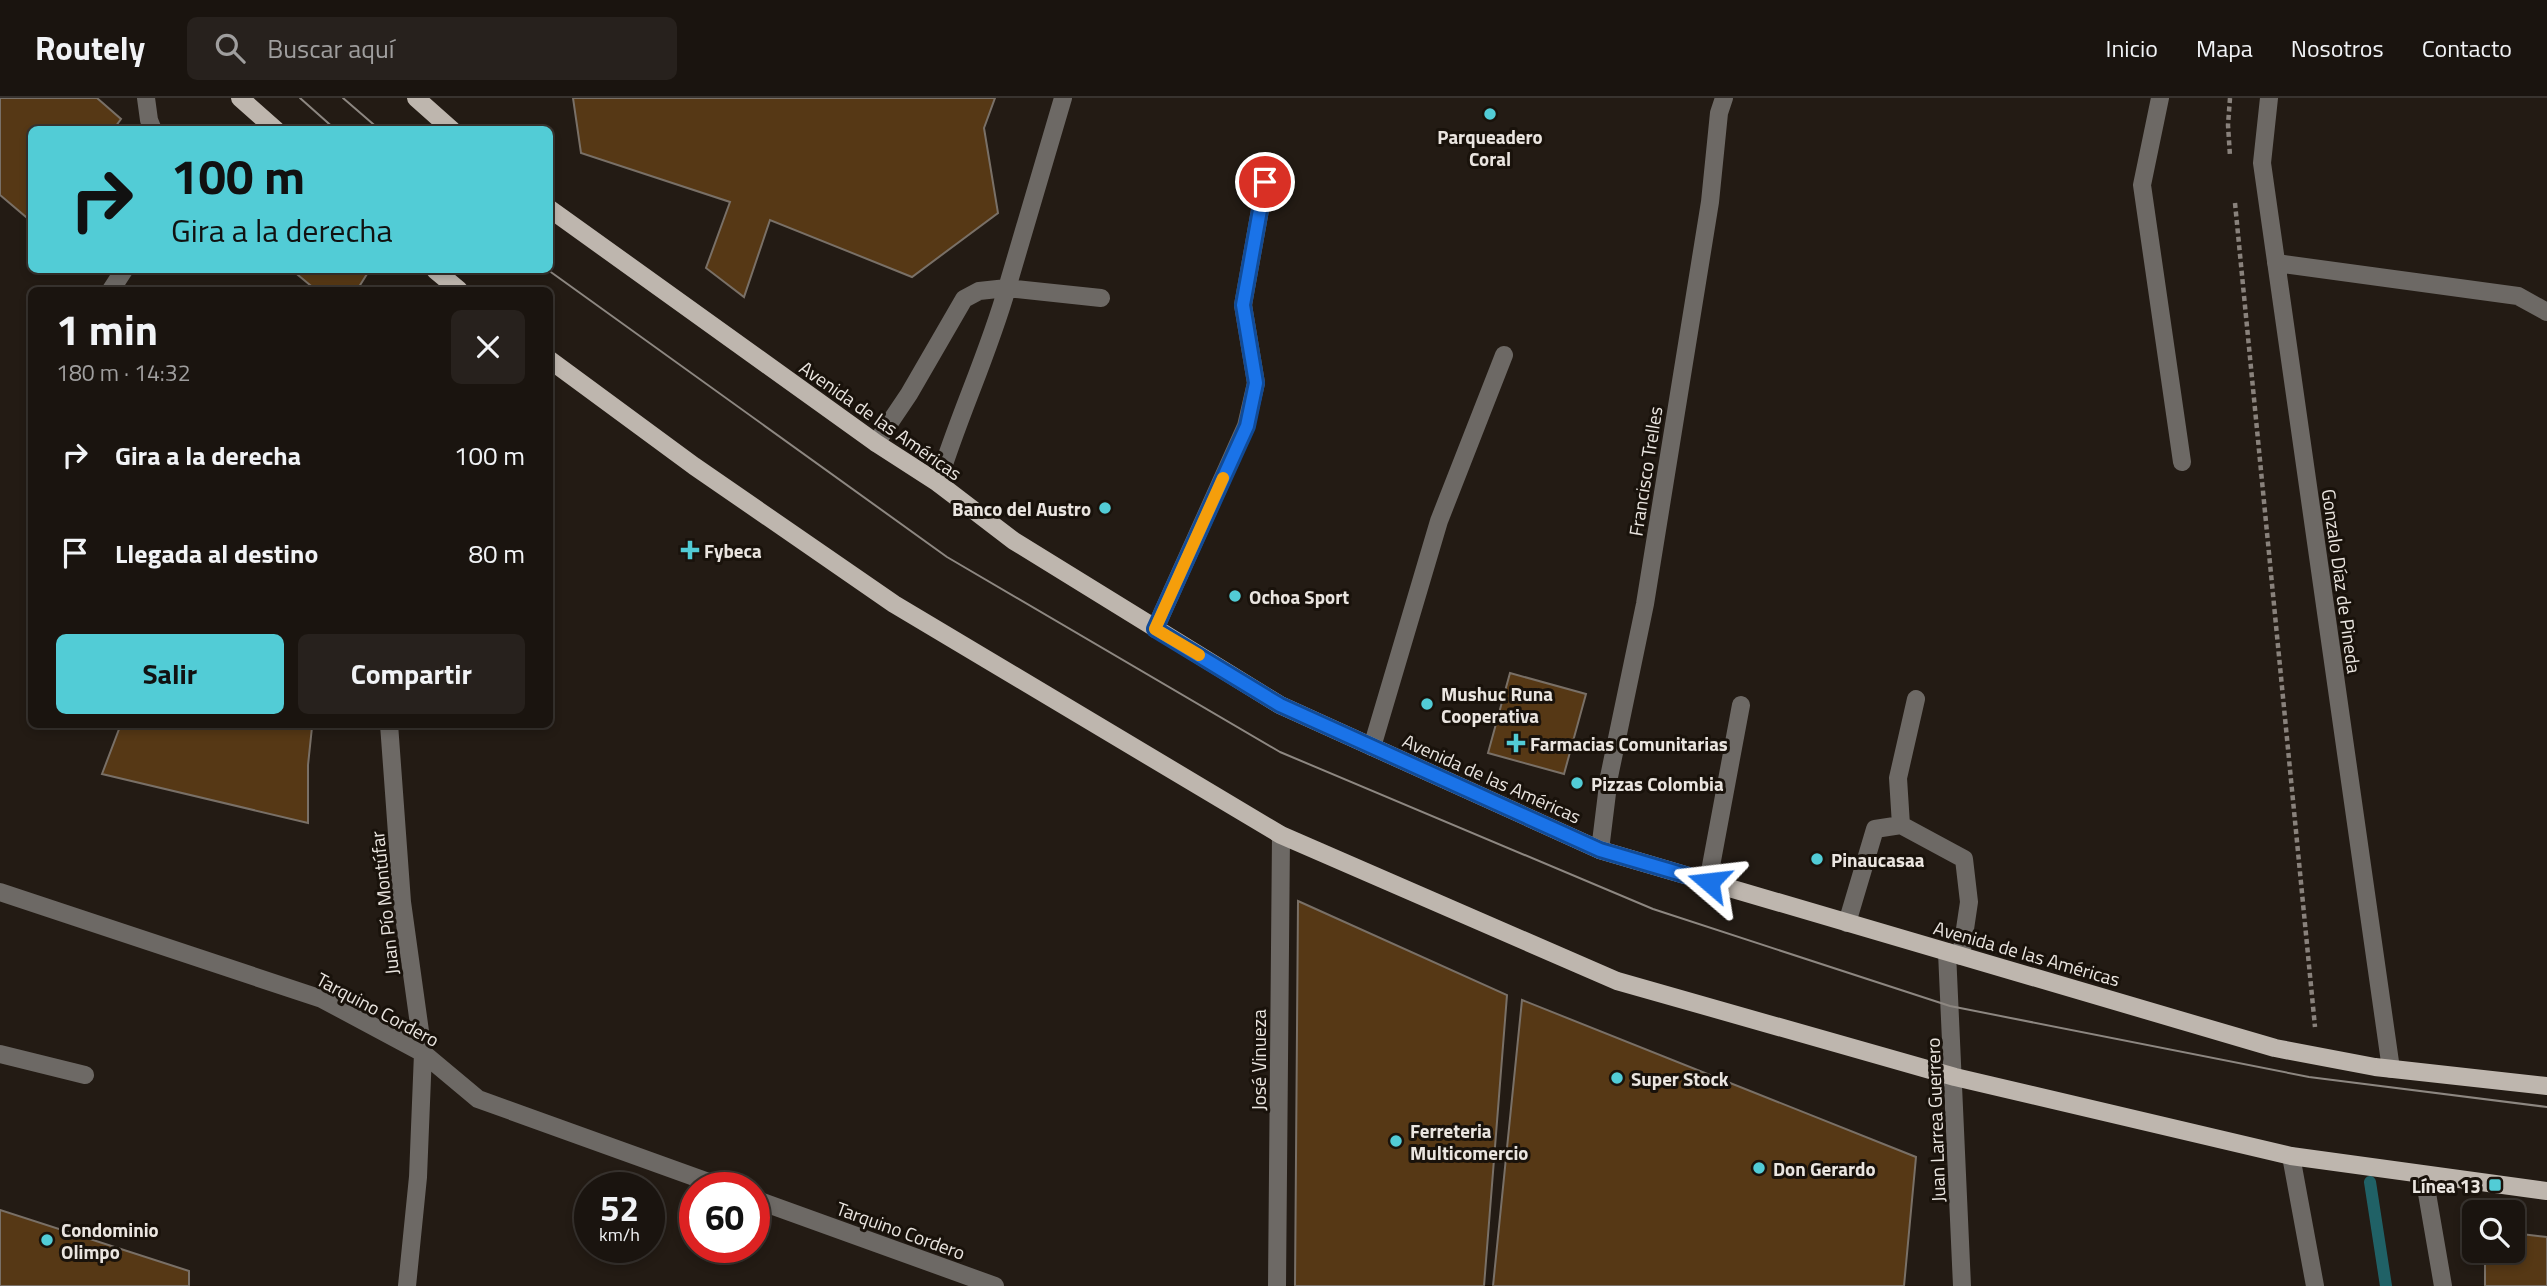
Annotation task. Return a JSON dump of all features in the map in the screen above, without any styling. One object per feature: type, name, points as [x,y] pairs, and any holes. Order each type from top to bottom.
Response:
[{"type":"main road","points":[[240,98],[272,126]]},
{"type":"main road","points":[[416,98],[448,126]]},
{"type":"main road","name":"Avenida de las Américas","points":[[553,211],[876,443],[937,483],[1014,541],[1155,629],[1280,705],[1600,850],[2319,1059],[2547,1086]]},
{"type":"main road","points":[[439,273],[455,287]]},
{"type":"main road","points":[[553,362],[694,466],[894,604],[1280,835],[1616,981],[1955,1077],[2298,1158],[2547,1191]]},
{"type":"street","points":[[146,98],[152,126]]},
{"type":"street","points":[[937,483],[949,445],[977,381],[1063,98]]},
{"type":"street","name":"Francisco Trelles","points":[[1600,850],[1609,777],[1647,591],[1710,202],[1718,113],[1724,98]]},
{"type":"street","points":[[2160,98],[2142,185],[2182,462]]},
{"type":"street","name":"Gonzalo Díaz de Pineda","points":[[2269,98],[2262,163],[2383,1068]]},
{"type":"street","points":[[1155,629],[1247,426],[1256,383],[1243,305],[1265,182]]},
{"type":"street","points":[[2276,262],[2518,296],[2547,311]]},
{"type":"street","points":[[876,443],[909,394],[964,299],[979,291],[1007,288],[1101,298]]},
{"type":"street","points":[[1372,747],[1439,521],[1504,355]]},
{"type":"street","points":[[1847,923],[1875,829],[1901,825],[1898,778],[1916,699]]},
{"type":"street","points":[[1709,882],[1741,705]]},
{"type":"street","name":"Juan Pío Montúfar","points":[[389,728],[402,902],[423,1053],[418,1177],[407,1286]]},
{"type":"street","name":"Juan Larrea Guerrero","points":[[1901,825],[1964,859],[1969,902],[1954,954],[1962,1286]]},
{"type":"street","name":"José Vinueza","points":[[1277,1286],[1280,835]]},
{"type":"street","name":"Tarquino Cordero","points":[[0,892],[322,999],[423,1053],[478,1099],[680,1172]]},
{"type":"street","points":[[0,1054],[85,1075]]},
{"type":"street","points":[[2298,1158],[2315,1286]]},
{"type":"street","points":[[2424,1175],[2443,1286]]},
{"type":"street","name":"Tarquino Cordero","points":[[770,1205],[995,1286]]},
{"type":"path","points":[[2230,98],[2228,125],[2231,166]]},
{"type":"path","points":[[2234,192],[2319,1059]]},
{"type":"building","points":[[0,98],[97,98],[121,119],[116,126],[28,126],[28,219],[0,195]]},
{"type":"building","points":[[573,98],[995,98],[984,128],[998,213],[912,277],[770,220],[744,297],[706,268],[730,202],[581,153]]},
{"type":"building","points":[[296,273],[367,274],[359,287],[312,287]]},
{"type":"building","points":[[1510,673],[1586,694],[1564,774],[1488,753]]},
{"type":"building","points":[[119,728],[312,728],[308,765],[308,823],[102,774]]},
{"type":"building","name":"Ferreteria Multicomercio","points":[[1298,901],[1507,995],[1484,1286],[1295,1286]]},
{"type":"building","name":"Super Stock","points":[[1522,1000],[1916,1157],[1904,1286],[1493,1286]]},
{"type":"building","name":"Condominio Olimpo","points":[[0,1210],[189,1271],[189,1286],[0,1286]]},
{"type":"building","points":[[2525,1234],[2547,1237],[2547,1286],[2485,1286],[2485,1263],[2525,1263]]},
{"type":"waterway","points":[[2370,1182],[2386,1286]]},
{"type":"tram line","points":[[300,98],[332,126]]},
{"type":"tram line","points":[[343,98],[375,126]]},
{"type":"tram line","points":[[552,273],[947,557],[1280,752],[1653,909],[1950,1006],[2309,1077],[2547,1107]]},
{"type":"slow traffic","points":[[1199,655],[1155,629],[1223,478]]},
{"type":"place","name":"Parqueadero Coral","points":[[1490,114]]},
{"type":"place","name":"Banco del Austro","points":[[1105,508]]},
{"type":"place","name":"Fybeca","points":[[690,550]]},
{"type":"place","name":"Ochoa Sport","points":[[1235,596]]},
{"type":"place","name":"Mushuc Runa Cooperativa","points":[[1427,704]]},
{"type":"place","name":"Farmacias Comunitarias","points":[[1516,743]]},
{"type":"place","name":"Pizzas Colombia","points":[[1577,783]]},
{"type":"place","name":"Pinaucasaa","points":[[1817,859]]},
{"type":"place","name":"Super Stock","points":[[1617,1078]]},
{"type":"place","name":"Ferreteria Multicomercio","points":[[1396,1141]]},
{"type":"place","name":"Don Gerardo","points":[[1759,1168]]},
{"type":"place","name":"Línea 13","points":[[2495,1185]]},
{"type":"place","name":"Condominio Olimpo","points":[[47,1240]]},
{"type":"route","points":[[1265,182],[1243,305],[1256,383],[1247,426],[1155,629],[1280,705],[1600,850],[1709,882]]}]
